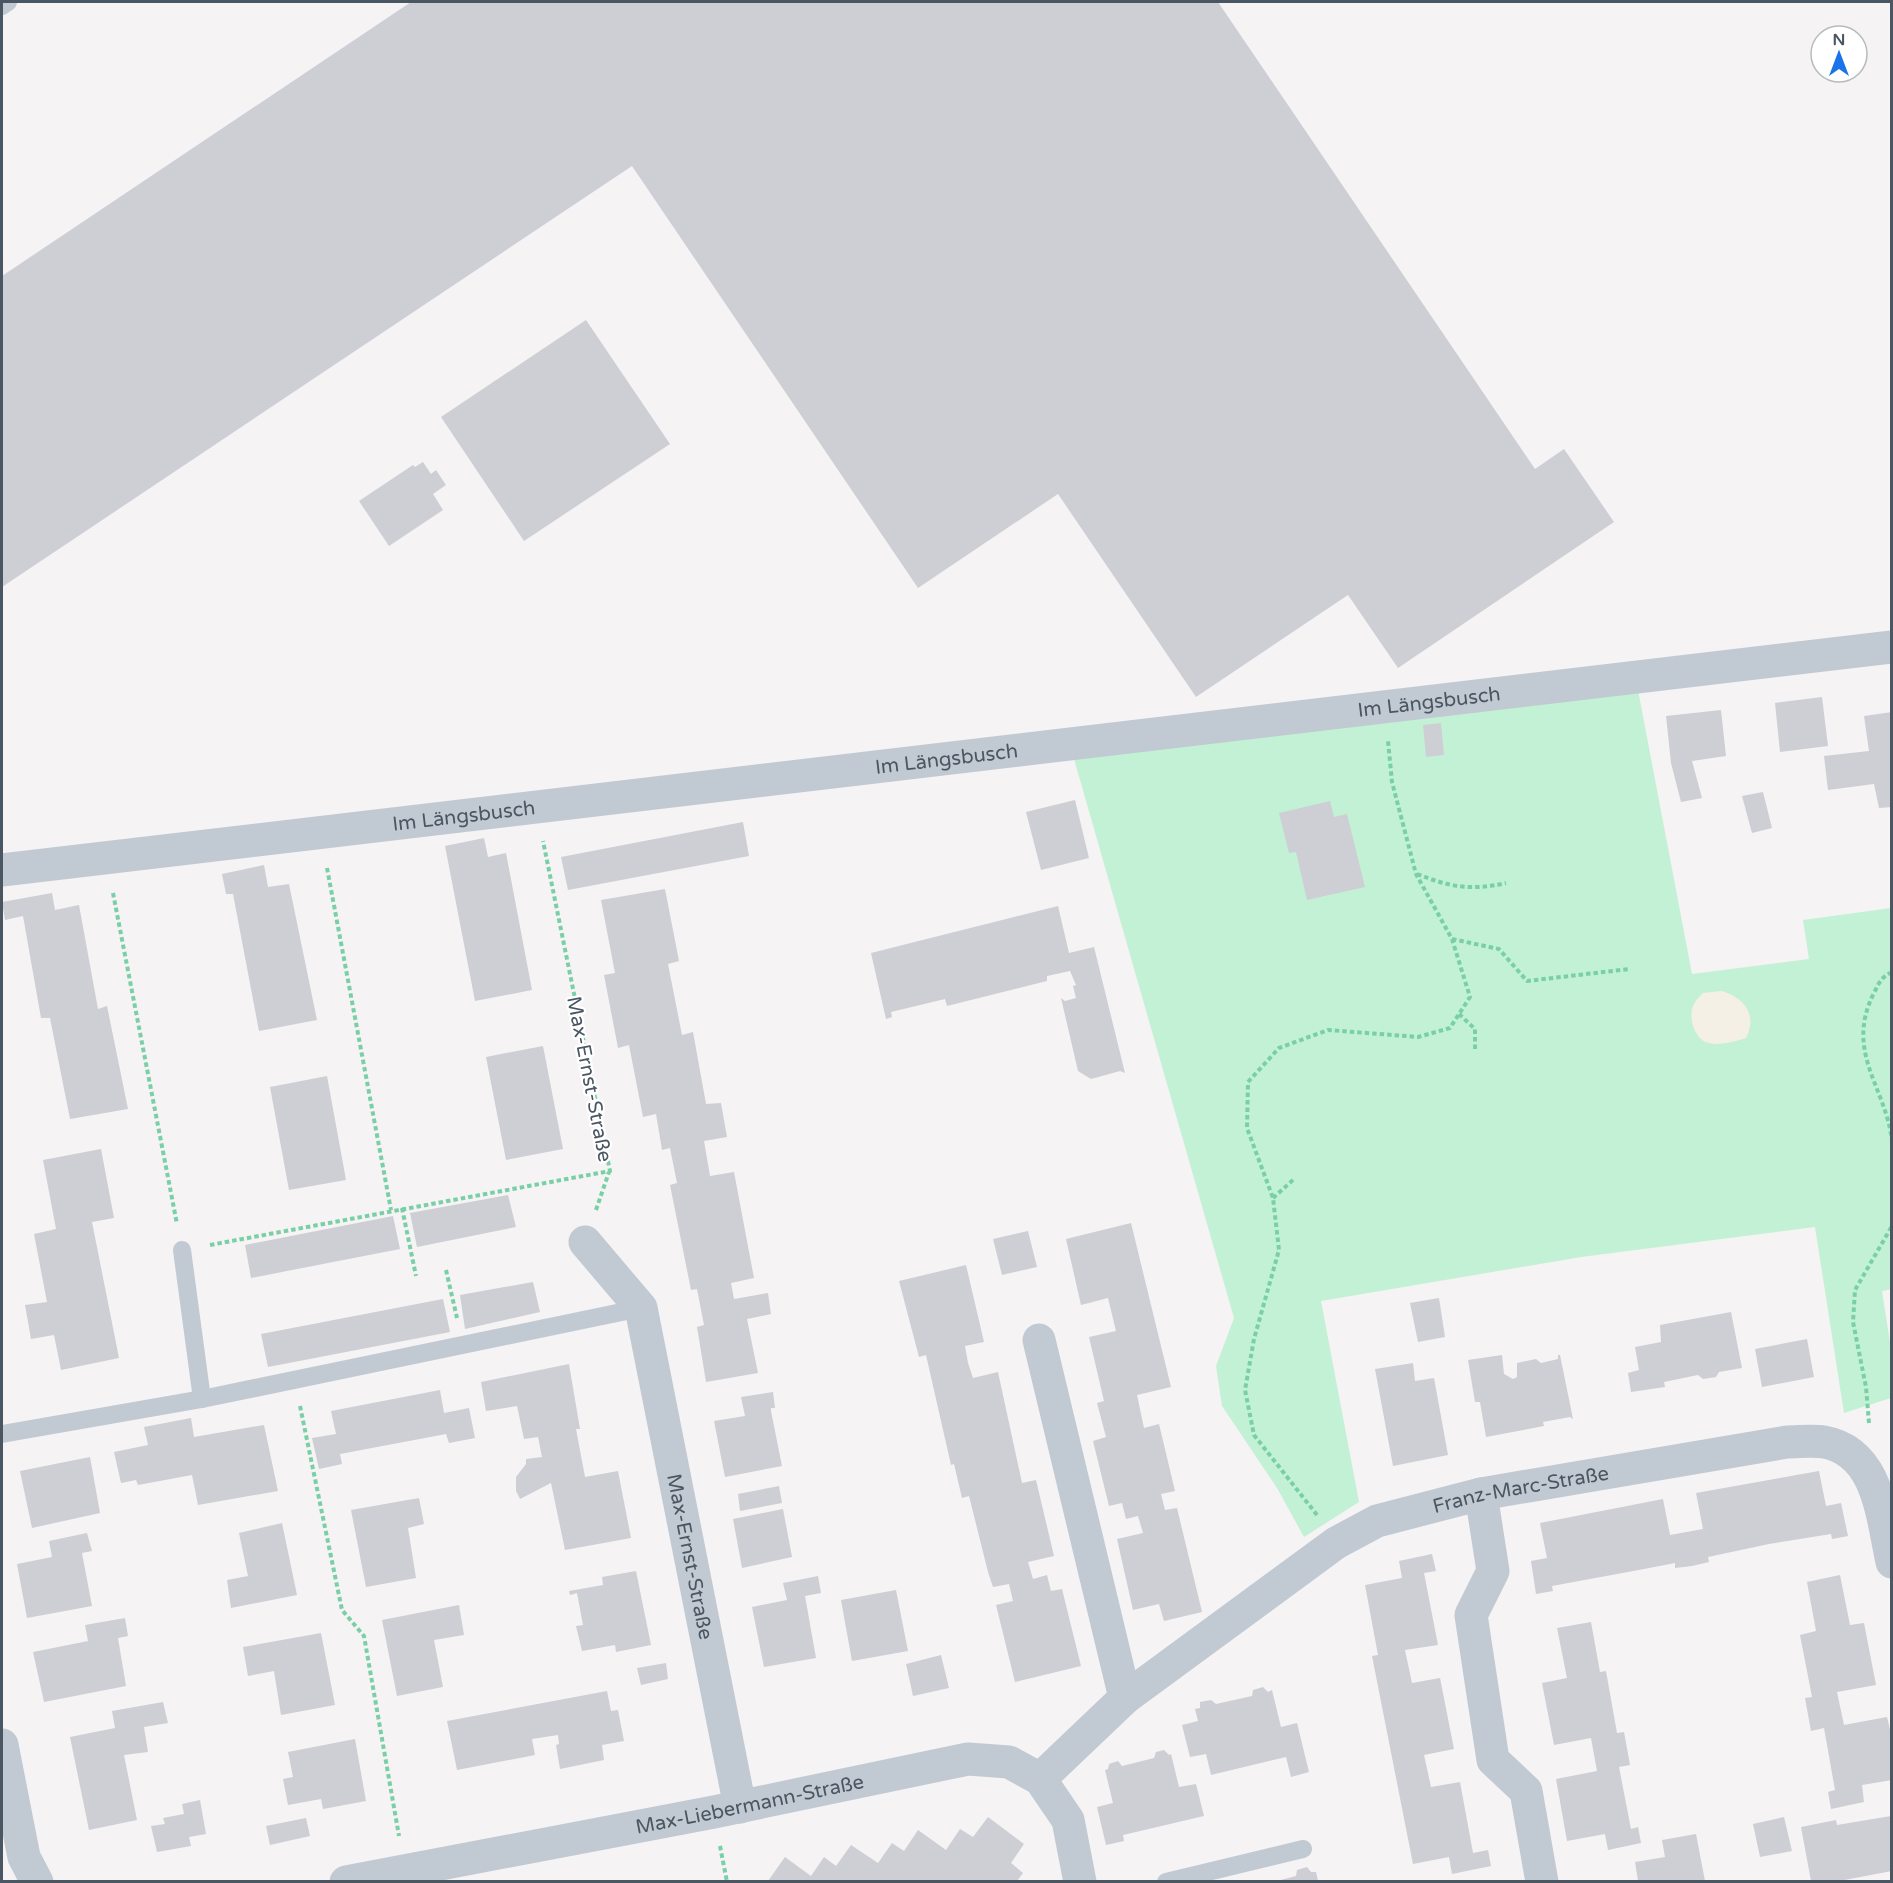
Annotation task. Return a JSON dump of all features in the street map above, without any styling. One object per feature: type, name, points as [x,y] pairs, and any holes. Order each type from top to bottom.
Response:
[{"type":"street","name":"Im Längsbusch","points":[[2,870],[1892,647]]},
{"type":"street","name":"Max-Ernst-Straße","points":[[585,1242],[641,1308],[740,1807]]},
{"type":"street","points":[[1039,1340],[1125,1698]]},
{"type":"street","name":"Franz-Marc-Straße","points":[[1040,1779],[1125,1698],[1336,1543],[1377,1521],[1481,1494],[1787,1442],[1824,1442],[1854,1454]]},
{"type":"street","points":[[1854,1454],[1874,1483],[1892,1562]]},
{"type":"street","points":[[1481,1494],[1493,1571],[1471,1615],[1493,1760],[1526,1791],[1542,1881]]},
{"type":"street","points":[[2,1745],[24,1857],[38,1881]]},
{"type":"street","name":"Max-Liebermann-Straße","points":[[346,1881],[740,1807],[968,1759],[1009,1762],[1040,1779],[1068,1820],[1080,1881]]},
{"type":"lane","points":[[2,6],[8,2]]},
{"type":"lane","points":[[182,1250],[202,1399]]},
{"type":"lane","points":[[2,1434],[202,1399],[641,1308]]},
{"type":"lane","points":[[1166,1881],[1304,1849]]},
{"type":"path","points":[[1336,1543],[1310,1504],[1254,1435],[1245,1390],[1254,1339],[1278,1250],[1273,1198],[1247,1128],[1248,1082],[1278,1047],[1328,1030],[1418,1037],[1450,1028],[1470,998],[1452,939],[1416,874],[1392,782],[1384,708]]},
{"type":"path","name":"Max-Ernst-Straße","points":[[182,1250],[610,1171],[538,807]]},
{"type":"path","points":[[326,860],[391,1210]]},
{"type":"path","points":[[1416,874],[1450,887],[1485,888],[1506,883]]},
{"type":"path","points":[[112,887],[182,1250]]},
{"type":"path","points":[[1452,939],[1499,949],[1527,981],[1629,969]]},
{"type":"path","points":[[1892,972],[1883,976],[1866,1008],[1863,1051],[1892,1142]]},
{"type":"path","points":[[1459,1014],[1475,1029],[1475,1051]]},
{"type":"path","points":[[1273,1198],[1294,1179]]},
{"type":"path","points":[[402,1208],[416,1276]]},
{"type":"path","points":[[1854,1454],[1869,1423],[1866,1387],[1852,1322],[1855,1290],[1892,1226]]},
{"type":"path","points":[[446,1270],[463,1345]]},
{"type":"path","points":[[295,1379],[342,1610],[364,1636],[405,1869]]},
{"type":"green space","points":[[1638,690],[1692,974],[1809,959],[1803,920],[1891,908],[1892,1289],[1882,1291],[1891,1349],[1891,1398],[1844,1413],[1815,1227],[1581,1257],[1321,1301],[1359,1502],[1304,1537],[1277,1488],[1222,1406],[1216,1366],[1234,1318],[1074,759]]},
{"type":"sand","points":[[1721,991],[1736,998],[1747,1008],[1749,1030],[1746,1038],[1714,1044],[1704,1041],[1696,1033],[1691,1015],[1696,1001],[1703,993]]},
{"type":"building","points":[[411,2],[1218,2],[1535,469],[1564,449],[1614,522],[1398,668],[1348,595],[1196,697],[1058,494],[918,588],[632,166],[2,587],[2,276]]},
{"type":"building","points":[[586,320],[670,444],[524,541],[441,417]]},
{"type":"building","points":[[423,462],[431,474],[436,470],[446,485],[433,494],[443,510],[389,546],[359,501],[413,465],[415,467]]},
{"type":"building","points":[[1822,697],[1828,746],[1780,752],[1775,703]]},
{"type":"building","points":[[1721,710],[1726,756],[1692,761],[1702,798],[1681,802],[1671,763],[1666,716]]},
{"type":"building","points":[[1892,712],[1892,807],[1879,808],[1874,784],[1828,790],[1824,756],[1869,751],[1864,716]]},
{"type":"building","points":[[1441,723],[1444,755],[1426,757],[1423,725]]},
{"type":"building","points":[[1763,792],[1772,828],[1752,833],[1742,796]]},
{"type":"building","points":[[1075,800],[1089,858],[1041,870],[1026,812]]},
{"type":"building","points":[[1330,801],[1334,817],[1347,814],[1365,887],[1307,900],[1296,852],[1289,853],[1279,813]]},
{"type":"building","points":[[743,822],[749,856],[568,890],[561,857]]},
{"type":"building","points":[[484,838],[488,857],[506,853],[532,990],[475,1001],[445,846]]},
{"type":"building","points":[[264,865],[268,887],[289,884],[317,1020],[259,1031],[233,894],[226,894],[222,874]]},
{"type":"building","points":[[665,889],[679,961],[668,964],[682,1035],[693,1032],[706,1104],[721,1103],[727,1137],[704,1141],[710,1176],[734,1172],[754,1278],[731,1283],[734,1299],[768,1293],[771,1314],[747,1319],[758,1373],[706,1382],[697,1327],[704,1325],[697,1289],[691,1290],[670,1185],[677,1183],[670,1148],[662,1150],[656,1114],[643,1117],[629,1045],[618,1048],[604,975],[615,973],[601,900]]},
{"type":"building","points":[[52,893],[55,910],[79,905],[98,1009],[107,1006],[128,1109],[70,1119],[50,1018],[41,1018],[23,916],[5,920],[2,902]]},
{"type":"building","points":[[1058,906],[1069,953],[1094,947],[1125,1073],[1120,1071],[1091,1079],[1078,1071],[1061,998],[1065,1001],[1076,998],[1073,986],[1076,985],[1070,971],[1047,976],[1047,981],[947,1006],[945,999],[891,1012],[892,1017],[886,1019],[871,953]]},
{"type":"building","points":[[543,1046],[563,1149],[506,1160],[486,1057]]},
{"type":"building","points":[[327,1076],[346,1180],[289,1190],[270,1087]]},
{"type":"building","points":[[101,1149],[114,1218],[92,1222],[119,1358],[61,1370],[54,1335],[31,1339],[25,1305],[47,1302],[34,1234],[56,1229],[43,1160]]},
{"type":"building","points":[[508,1195],[516,1227],[417,1247],[410,1213]]},
{"type":"building","points":[[393,1216],[400,1249],[251,1278],[245,1245]]},
{"type":"building","points":[[1131,1223],[1171,1387],[1137,1395],[1144,1428],[1159,1424],[1175,1491],[1161,1494],[1165,1510],[1177,1508],[1202,1612],[1164,1621],[1159,1604],[1133,1610],[1117,1539],[1143,1533],[1138,1516],[1126,1519],[1122,1503],[1109,1506],[1093,1441],[1106,1437],[1097,1403],[1104,1401],[1089,1337],[1116,1331],[1108,1298],[1081,1305],[1066,1239]]},
{"type":"building","points":[[1028,1231],[1037,1267],[1002,1275],[993,1239]]},
{"type":"building","points":[[966,1265],[984,1342],[965,1346],[968,1363],[973,1378],[998,1372],[1022,1483],[1036,1480],[1054,1556],[1028,1562],[1033,1579],[1047,1575],[1051,1591],[1062,1589],[1081,1666],[1015,1682],[996,1605],[1013,1601],[1009,1584],[993,1587],[969,1496],[962,1498],[954,1464],[951,1465],[926,1355],[919,1357],[899,1281]]},
{"type":"building","points":[[533,1282],[540,1312],[465,1329],[460,1295]]},
{"type":"building","points":[[1439,1298],[1445,1337],[1418,1342],[1410,1303]]},
{"type":"building","points":[[443,1299],[450,1332],[268,1367],[261,1334]]},
{"type":"building","points":[[1731,1312],[1742,1368],[1719,1372],[1716,1377],[1703,1379],[1698,1375],[1664,1382],[1665,1387],[1631,1392],[1628,1373],[1639,1370],[1635,1347],[1661,1342],[1660,1325]]},
{"type":"building","points":[[1807,1339],[1814,1377],[1762,1387],[1755,1349]]},
{"type":"building","points":[[1502,1355],[1504,1374],[1513,1379],[1517,1377],[1517,1363],[1536,1359],[1541,1363],[1558,1359],[1560,1355],[1573,1419],[1570,1417],[1543,1422],[1544,1426],[1486,1437],[1480,1402],[1475,1402],[1468,1360]]},
{"type":"building","points":[[1413,1363],[1415,1381],[1434,1378],[1448,1455],[1393,1466],[1375,1369]]},
{"type":"building","points":[[569,1364],[580,1429],[576,1429],[585,1477],[618,1471],[631,1538],[565,1550],[551,1483],[520,1499],[516,1491],[516,1477],[526,1464],[526,1459],[542,1457],[538,1437],[524,1439],[517,1406],[486,1411],[481,1382]]},
{"type":"building","points":[[440,1390],[444,1413],[469,1408],[475,1438],[449,1443],[446,1434],[340,1454],[342,1464],[319,1469],[312,1438],[336,1434],[331,1411]]},
{"type":"building","points":[[773,1392],[775,1408],[771,1408],[771,1411],[782,1466],[725,1477],[714,1421],[745,1416],[741,1397]]},
{"type":"building","points":[[191,1418],[194,1437],[264,1425],[278,1491],[198,1505],[192,1475],[138,1485],[136,1480],[121,1483],[114,1452],[148,1445],[144,1427]]},
{"type":"building","points":[[90,1457],[100,1513],[32,1528],[20,1471]]},
{"type":"building","points":[[1819,1471],[1826,1506],[1841,1503],[1848,1536],[1832,1539],[1831,1534],[1769,1544],[1708,1557],[1709,1562],[1692,1566],[1675,1568],[1675,1563],[1552,1586],[1553,1591],[1536,1594],[1531,1561],[1547,1558],[1540,1523],[1663,1499],[1670,1535],[1703,1529],[1696,1493]]},
{"type":"building","points":[[779,1486],[782,1503],[740,1511],[738,1494]]},
{"type":"building","points":[[419,1498],[424,1524],[408,1528],[416,1578],[366,1587],[351,1510]]},
{"type":"building","points":[[783,1509],[792,1557],[742,1568],[733,1519]]},
{"type":"building","points":[[282,1523],[297,1595],[231,1608],[227,1580],[248,1576],[239,1533]]},
{"type":"building","points":[[87,1533],[92,1551],[82,1553],[92,1606],[27,1618],[17,1564],[52,1557],[49,1541]]},
{"type":"building","points":[[1432,1554],[1436,1571],[1424,1573],[1438,1645],[1405,1650],[1412,1683],[1440,1678],[1454,1749],[1424,1755],[1431,1787],[1460,1782],[1473,1853],[1488,1850],[1491,1866],[1452,1874],[1449,1857],[1413,1864],[1372,1656],[1378,1655],[1365,1585],[1402,1578],[1399,1561]]},
{"type":"building","points":[[636,1571],[651,1645],[616,1652],[615,1645],[582,1651],[576,1626],[583,1625],[577,1593],[570,1595],[569,1591],[603,1585],[602,1577]]},
{"type":"building","points":[[1840,1575],[1850,1625],[1864,1623],[1876,1685],[1837,1692],[1844,1725],[1887,1717],[1892,1738],[1892,1780],[1862,1785],[1864,1802],[1831,1809],[1828,1792],[1835,1790],[1824,1728],[1811,1731],[1805,1698],[1812,1697],[1800,1635],[1816,1631],[1807,1582]]},
{"type":"building","points":[[818,1576],[821,1593],[805,1596],[816,1658],[764,1667],[752,1607],[787,1600],[783,1583]]},
{"type":"building","points":[[896,1590],[908,1651],[852,1661],[841,1600]]},
{"type":"building","points":[[459,1605],[464,1635],[434,1640],[443,1687],[397,1696],[382,1620]]},
{"type":"building","points":[[125,1618],[128,1636],[118,1638],[126,1686],[44,1702],[33,1652],[88,1641],[85,1625]]},
{"type":"building","points":[[1591,1622],[1600,1672],[1606,1671],[1617,1733],[1624,1732],[1630,1765],[1619,1767],[1631,1829],[1638,1827],[1641,1843],[1608,1850],[1605,1834],[1567,1841],[1556,1779],[1597,1771],[1591,1738],[1554,1745],[1542,1683],[1567,1678],[1557,1628]]},
{"type":"building","points":[[321,1633],[335,1705],[281,1715],[274,1671],[248,1676],[243,1647]]},
{"type":"building","points":[[941,1655],[949,1688],[913,1696],[906,1664]]},
{"type":"building","points":[[666,1663],[668,1679],[641,1685],[637,1668]]},
{"type":"building","points":[[1263,1687],[1268,1692],[1272,1690],[1281,1727],[1297,1723],[1309,1772],[1291,1777],[1286,1757],[1211,1775],[1206,1754],[1190,1757],[1182,1725],[1198,1721],[1195,1709],[1200,1708],[1200,1702],[1211,1700],[1216,1704],[1252,1696],[1253,1690]]},
{"type":"building","points":[[607,1691],[611,1711],[618,1710],[624,1741],[602,1745],[604,1760],[560,1769],[556,1745],[559,1744],[558,1735],[532,1739],[535,1755],[457,1770],[447,1721]]},
{"type":"building","points":[[163,1702],[168,1723],[144,1727],[148,1752],[124,1755],[137,1820],[89,1830],[70,1737],[115,1728],[112,1711]]},
{"type":"building","points":[[355,1739],[366,1801],[323,1809],[321,1799],[288,1805],[283,1779],[293,1777],[288,1752]]},
{"type":"building","points":[[1164,1750],[1169,1755],[1171,1754],[1179,1787],[1196,1784],[1204,1816],[1123,1835],[1124,1841],[1106,1845],[1097,1807],[1113,1803],[1105,1770],[1108,1769],[1109,1764],[1118,1761],[1122,1766],[1154,1758],[1156,1752]]},
{"type":"building","points":[[200,1800],[206,1834],[189,1837],[191,1846],[157,1852],[151,1826],[165,1824],[163,1818],[184,1814],[182,1804]]},
{"type":"building","points":[[1891,1816],[1892,1871],[1839,1881],[1811,1881],[1801,1827],[1836,1820],[1837,1825]]},
{"type":"building","points":[[988,1817],[1024,1844],[1011,1863],[1023,1873],[1017,1881],[768,1881],[785,1857],[811,1876],[824,1857],[836,1866],[851,1845],[878,1863],[892,1843],[904,1851],[918,1830],[946,1850],[960,1829],[973,1837]]},
{"type":"building","points":[[1784,1817],[1792,1851],[1760,1857],[1753,1824]]},
{"type":"building","points":[[306,1818],[310,1836],[270,1845],[266,1826]]},
{"type":"building","points":[[1696,1834],[1705,1881],[1638,1881],[1635,1862],[1665,1857],[1662,1840]]},
{"type":"building","points":[[1307,1867],[1311,1872],[1316,1872],[1318,1881],[1277,1881],[1296,1876],[1297,1870]]}]
